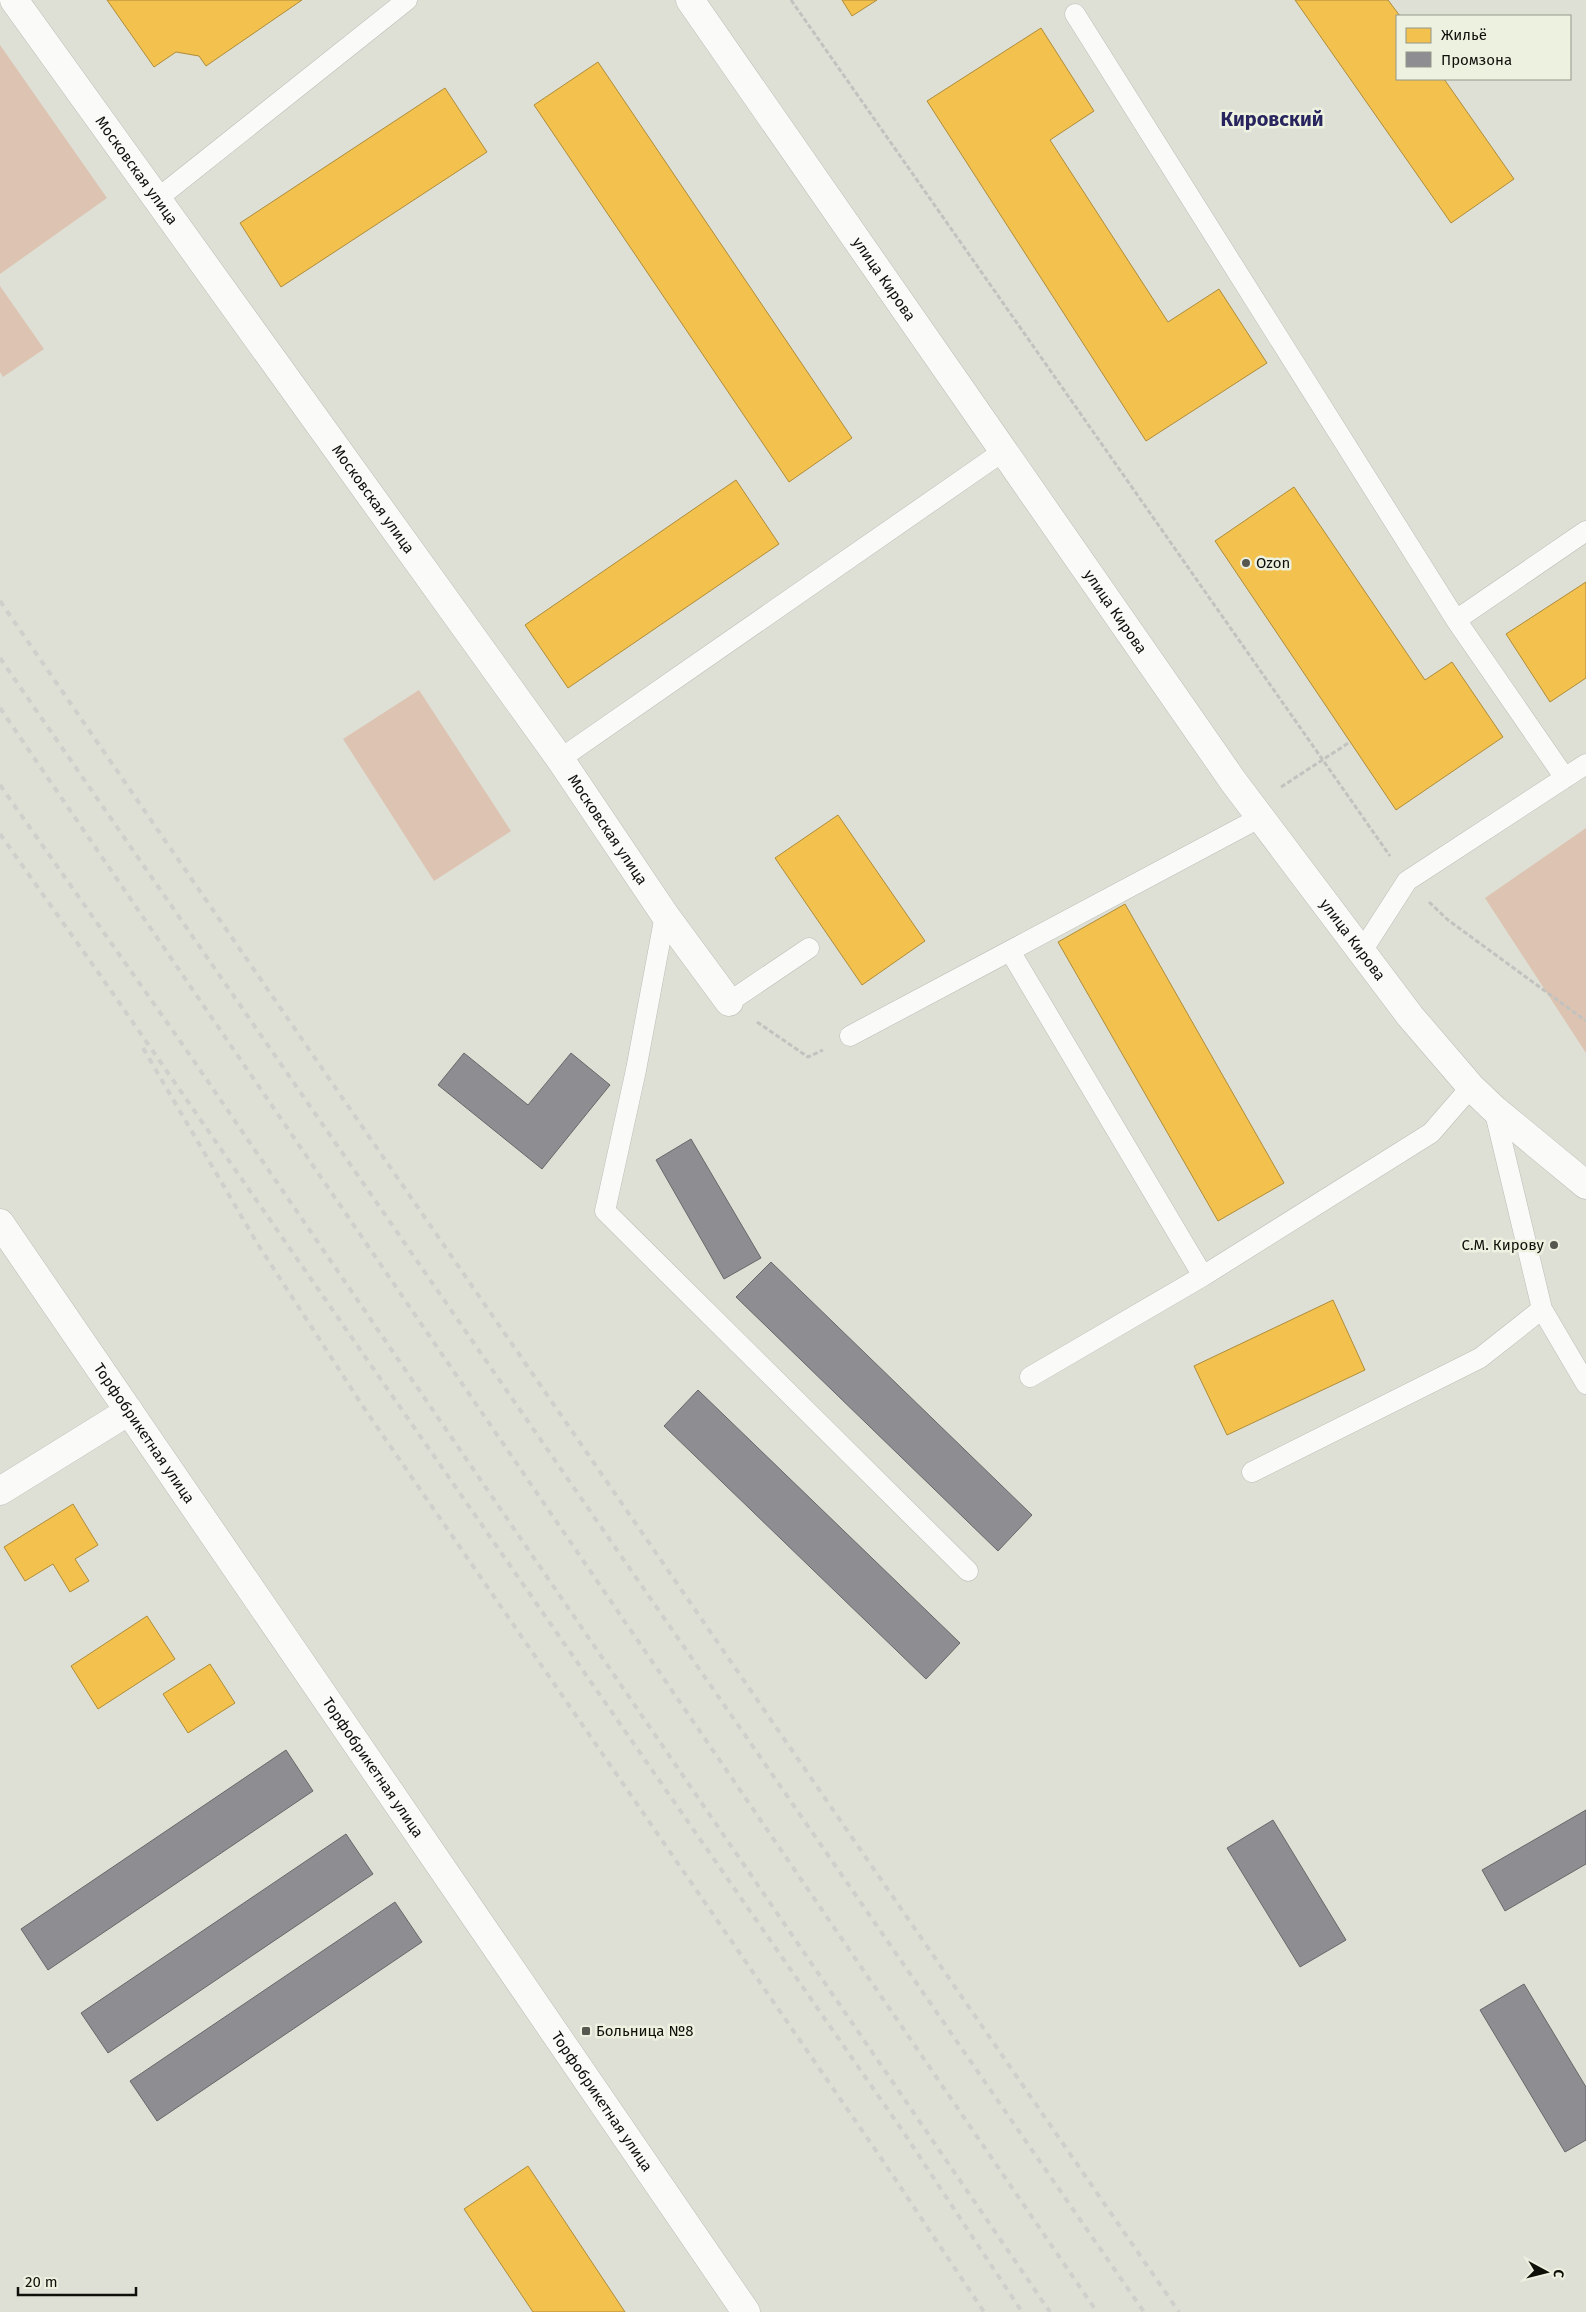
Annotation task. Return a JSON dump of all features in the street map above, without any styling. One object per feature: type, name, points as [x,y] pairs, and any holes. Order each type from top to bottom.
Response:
[{"type":"street","name":"Московская улица","points":[[14,0],[560,758],[665,915],[729,1002]]},
{"type":"street","name":"улица Кирова","points":[[690,0],[1256,811],[1410,1016],[1471,1087],[1494,1109],[1586,1185]]},
{"type":"street","name":"Торфобрикетная улица","points":[[0,1223],[746,2312]]},
{"type":"street","points":[[0,1491],[129,1411]]},
{"type":"lane","points":[[157,199],[407,0]]},
{"type":"lane","points":[[1075,14],[1456,620],[1565,778]]},
{"type":"lane","points":[[560,758],[1005,450]]},
{"type":"lane","points":[[1456,620],[1586,531]]},
{"type":"lane","points":[[1362,951],[1407,881],[1586,764]]},
{"type":"lane","points":[[850,1036],[1010,951],[1256,811]]},
{"type":"lane","points":[[665,915],[636,1070],[605,1211],[968,1571]]},
{"type":"lane","points":[[729,1002],[809,948]]},
{"type":"lane","points":[[1010,951],[1203,1276]]},
{"type":"lane","points":[[1030,1377],[1203,1276],[1431,1133],[1471,1087]]},
{"type":"lane","points":[[1494,1109],[1542,1309],[1586,1384]]},
{"type":"lane","points":[[1252,1472],[1480,1358],[1542,1309]]},
{"type":"path","points":[[791,0],[1407,881],[1448,920],[1586,1021]]},
{"type":"path","points":[[1256,811],[1322,760],[1350,742]]},
{"type":"path","points":[[729,1002],[808,1057],[850,1036]]},
{"type":"shaded area","points":[[0,45],[107,198],[0,274]]},
{"type":"shaded area","points":[[0,286],[44,349],[3,377],[0,372]]},
{"type":"shaded area","points":[[419,690],[511,831],[434,881],[343,739]]},
{"type":"shaded area","points":[[1586,828],[1586,1053],[1485,898]]},
{"type":"building: Жильё","points":[[107,0],[302,0],[206,66],[199,56],[176,52],[154,67]]},
{"type":"building: Жильё","points":[[842,0],[877,0],[852,16]]},
{"type":"building: Жильё","points":[[1295,0],[1388,0],[1399,15],[1396,15],[1396,80],[1445,80],[1514,179],[1451,223]]},
{"type":"building: Жильё","points":[[1041,28],[1094,111],[1050,140],[1168,322],[1219,289],[1267,363],[1146,441],[927,101]]},
{"type":"building: Жильё","points":[[598,62],[852,438],[789,482],[534,105]]},
{"type":"building: Жильё","points":[[445,88],[487,152],[281,287],[240,223]]},
{"type":"building: Жильё","points":[[736,480],[779,544],[568,688],[525,625]]},
{"type":"building: Жильё","points":[[1294,487],[1425,680],[1452,662],[1503,737],[1396,810],[1215,541]]},
{"type":"building: Жильё","points":[[1586,582],[1586,678],[1550,702],[1506,634]]},
{"type":"building: Жильё","points":[[838,815],[925,941],[862,985],[775,858]]},
{"type":"building: Жильё","points":[[1125,904],[1284,1183],[1218,1221],[1058,942]]},
{"type":"building: Жильё","points":[[1333,1300],[1365,1370],[1227,1435],[1194,1366]]},
{"type":"building: Жильё","points":[[73,1504],[98,1545],[75,1559],[89,1581],[70,1592],[53,1564],[25,1581],[4,1547]]},
{"type":"building: Жильё","points":[[147,1616],[175,1659],[98,1709],[71,1666]]},
{"type":"building: Жильё","points":[[210,1664],[235,1703],[188,1733],[163,1694]]},
{"type":"building: Жильё","points":[[528,2166],[625,2312],[533,2312],[464,2209]]},
{"type":"building: Промзона","points":[[464,1053],[528,1105],[571,1053],[610,1085],[542,1169],[438,1085]]},
{"type":"building: Промзона","points":[[691,1139],[761,1258],[724,1279],[656,1160]]},
{"type":"building: Промзона","points":[[771,1262],[1032,1515],[998,1551],[736,1297]]},
{"type":"building: Промзона","points":[[698,1390],[960,1643],[926,1679],[664,1426]]},
{"type":"building: Промзона","points":[[286,1750],[313,1791],[48,1970],[21,1929]]},
{"type":"building: Промзона","points":[[1586,1810],[1586,1864],[1505,1911],[1482,1870]]},
{"type":"building: Промзона","points":[[1273,1820],[1346,1940],[1300,1967],[1227,1848]]},
{"type":"building: Промзона","points":[[346,1834],[373,1874],[108,2053],[81,2013]]},
{"type":"building: Промзона","points":[[395,1902],[422,1942],[157,2121],[130,2081]]},
{"type":"building: Промзона","points":[[1524,1984],[1586,2087],[1586,2140],[1565,2152],[1480,2010]]},
{"type":"railway","points":[[0,601],[1179,2312]]},
{"type":"railway","points":[[0,658],[1144,2312]]},
{"type":"railway","points":[[0,708],[1097,2312]]},
{"type":"railway","points":[[0,785],[185,1048],[1050,2312]]},
{"type":"railway","points":[[0,834],[100,975],[902,2130],[1022,2312]]},
{"type":"railway","points":[[143,1048],[257,1243],[364,1408],[881,2158],[984,2312]]},
{"type":"place","name":"Ozon","points":[[1246,563]]},
{"type":"place","name":"С.М. Кирову","points":[[1554,1245]]},
{"type":"place","name":"Больница №8","points":[[586,2031]]},
{"type":"district","name":"Кировский","points":[[1272,119]]}]
